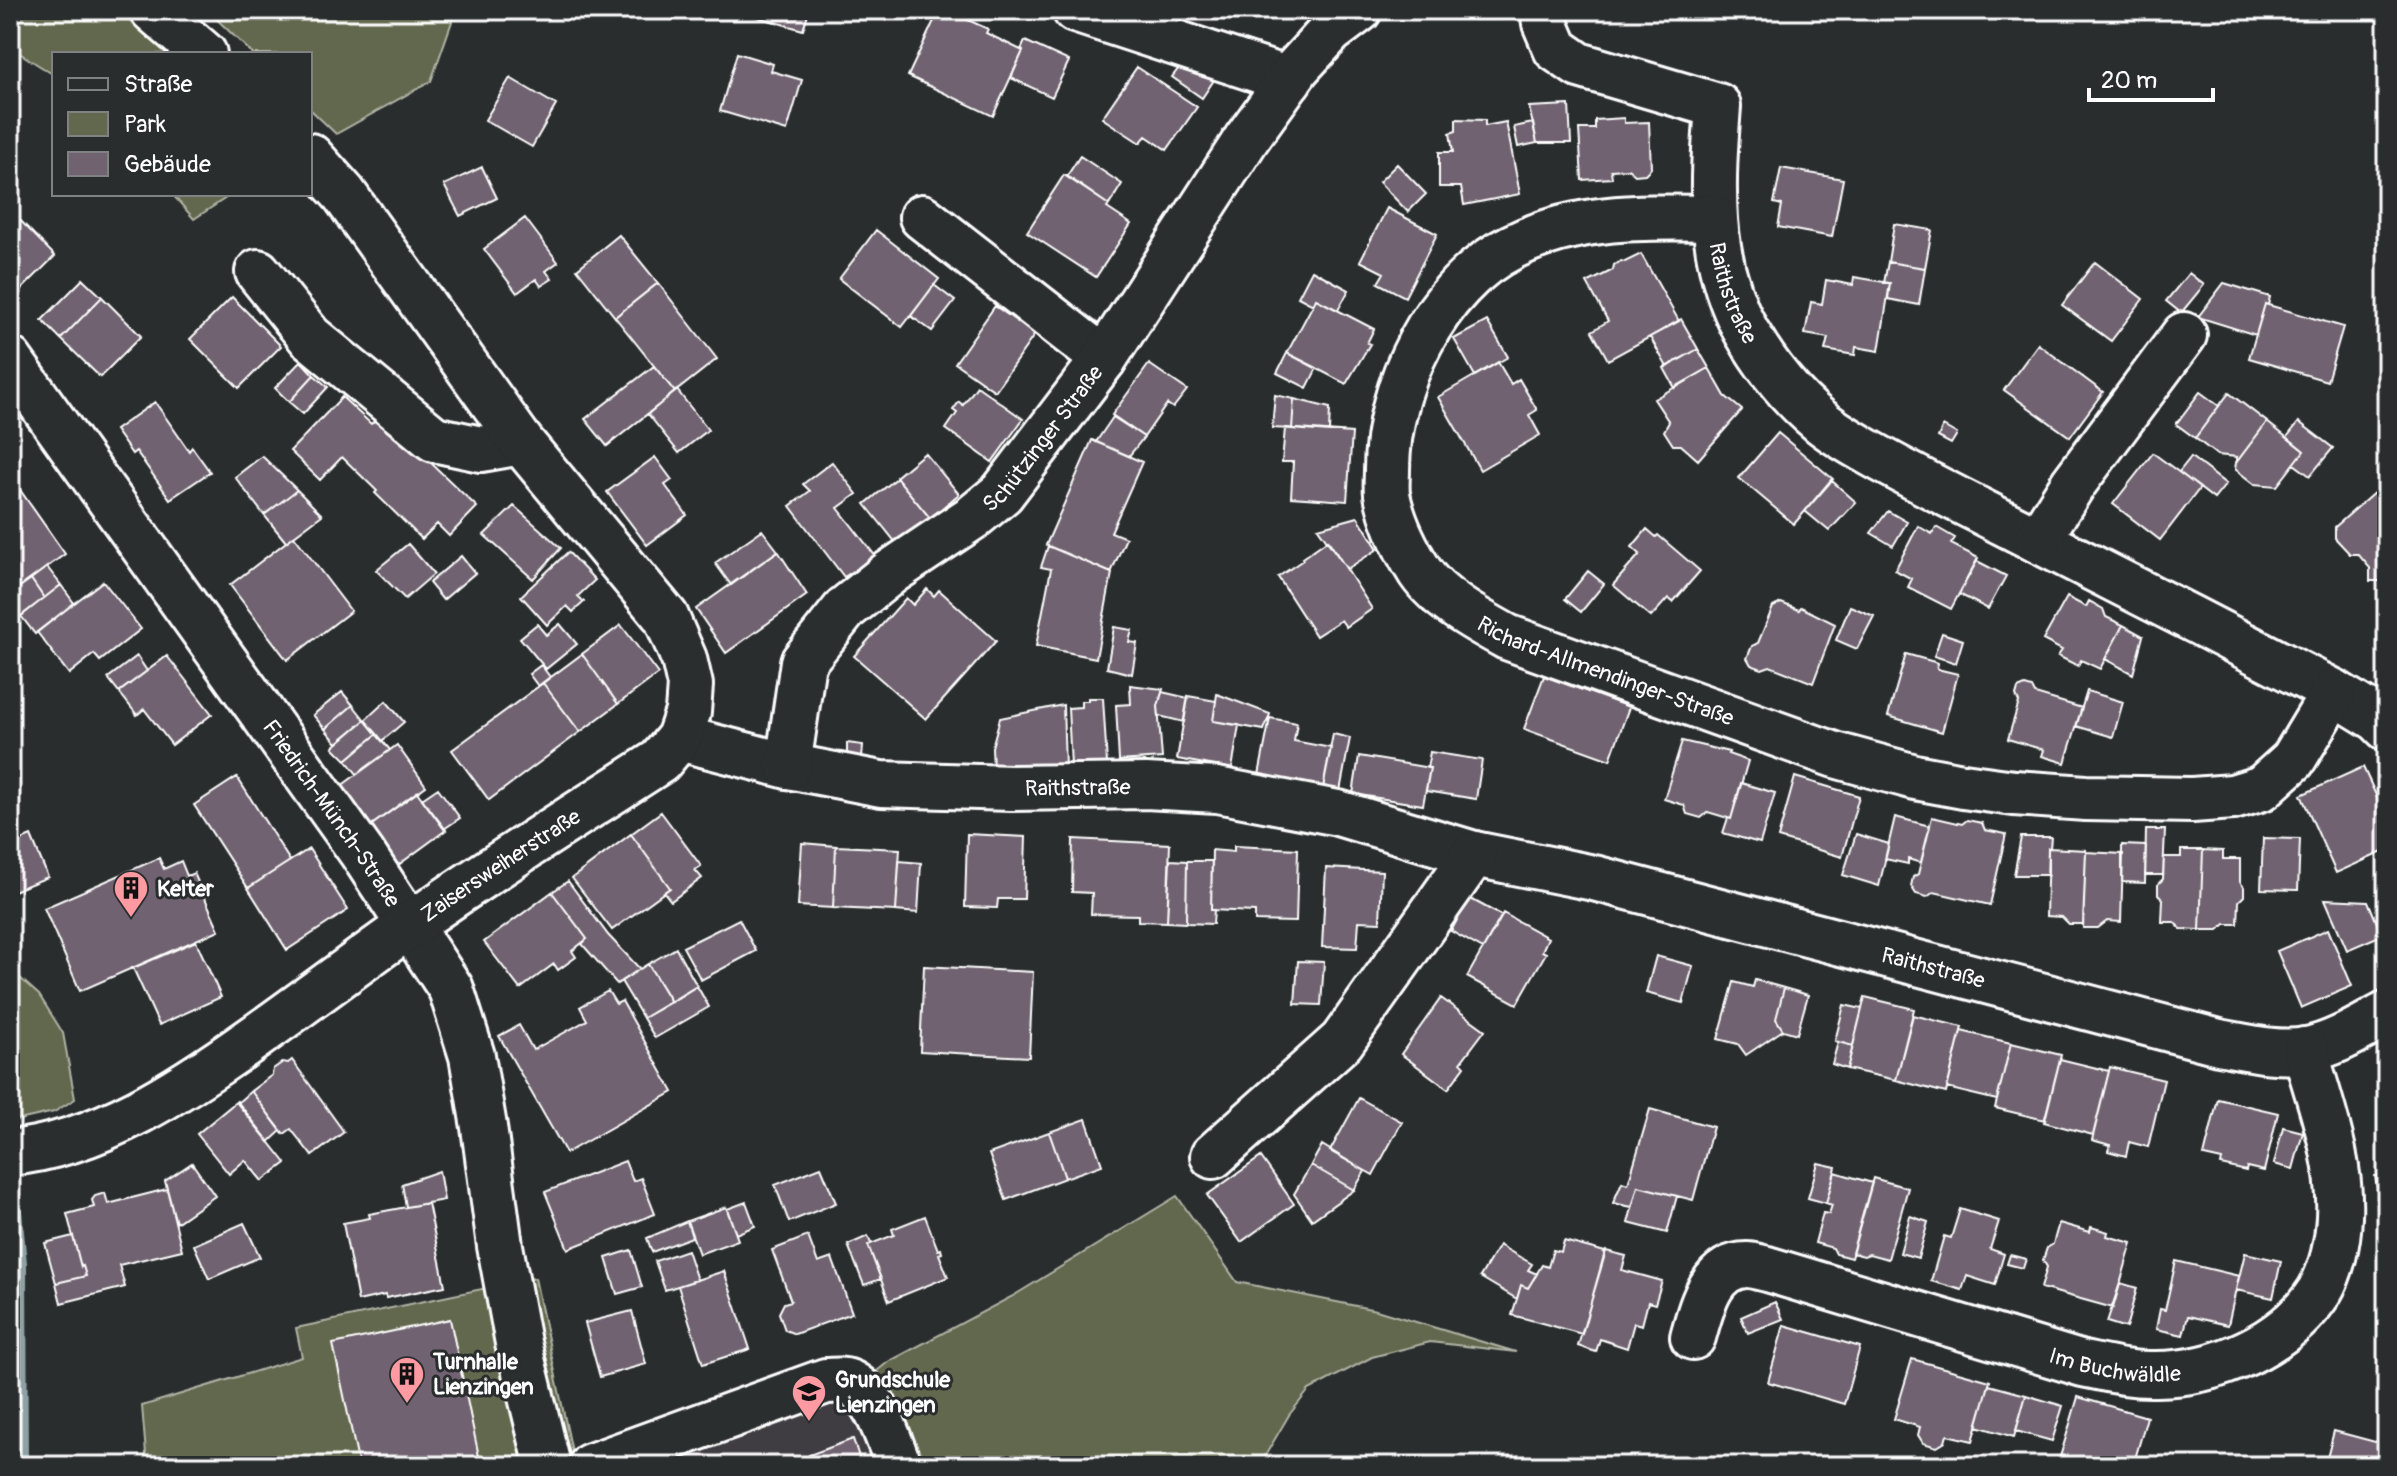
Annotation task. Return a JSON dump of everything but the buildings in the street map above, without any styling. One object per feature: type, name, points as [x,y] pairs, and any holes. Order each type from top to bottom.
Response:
[{"type":"street","points":[[153,10],[202,52]]},
{"type":"street","points":[[1075,10],[1289,80]]},
{"type":"street","name":"Schützinger Straße","points":[[788,766],[803,662],[846,608],[1002,493],[1104,359],[1247,138],[1289,80],[1331,31],[1359,10]]},
{"type":"street","name":"Raithstraße","points":[[1543,10],[1556,49],[1579,65],[1718,106],[1713,218],[1719,256],[1731,295],[1745,329],[1764,360],[1819,421],[1897,468],[2384,716]]},
{"type":"street","name":"Zaisersweiherstraße","points":[[12,1153],[58,1145],[112,1123],[176,1091],[408,926],[660,761],[679,738],[688,712],[690,685],[684,659],[666,617],[521,442],[344,194],[312,158]]},
{"type":"street","points":[[922,217],[1104,359]]},
{"type":"street","name":"Richard-Allmendinger-Straße","points":[[1713,218],[1648,217],[1590,221],[1545,231],[1508,248],[1479,269],[1452,294],[1429,326],[1397,398],[1387,446],[1387,492],[1399,533],[1422,575],[1461,611],[1507,637],[1835,755],[1915,777],[2014,793],[2192,800],[2233,797],[2262,788],[2293,760],[2334,692]]},
{"type":"street","points":[[258,272],[310,337],[434,439],[481,449],[521,442]]},
{"type":"street","points":[[2038,540],[2073,484],[2184,335]]},
{"type":"street","name":"Friedrich-Münch-Straße","points":[[10,360],[362,853],[451,989],[472,1056],[502,1259],[532,1406],[548,1466]]},
{"type":"street","name":"Raithstraße","points":[[679,738],[788,766],[881,784],[1011,788],[1146,786],[1217,790],[1338,813],[1474,854],[1594,878],[2219,1042],[2262,1050],[2305,1050],[2346,1037],[2387,1014]]},
{"type":"street","points":[[1213,1156],[1342,1041],[1474,854]]},
{"type":"street","name":"Im Buchwäldle","points":[[1693,1337],[1711,1285],[1725,1272],[1745,1265],[2118,1372],[2157,1375],[2201,1370],[2244,1354],[2280,1332],[2303,1312],[2320,1291],[2331,1265],[2339,1218],[2338,1174],[2305,1050]]},
{"type":"street","points":[[591,1466],[826,1381],[848,1381],[863,1392],[879,1417],[899,1466]]},
{"type":"shaded area","name":"Grundschule Lienzingen","points":[[847,1395],[874,1466],[629,1466]]},
{"type":"green space","points":[[10,10],[118,10],[166,52],[52,52],[52,74],[10,47]]},
{"type":"green space","points":[[207,10],[456,10],[431,81],[336,134],[312,111],[312,52],[251,52]]},
{"type":"green space","points":[[1446,10],[1562,10],[1560,18],[1476,20]]},
{"type":"green space","points":[[174,196],[229,196],[194,219]]},
{"type":"green space","points":[[10,969],[39,995],[63,1033],[75,1099],[54,1112],[10,1122]]},
{"type":"green space","points":[[1177,1196],[1237,1282],[1376,1310],[1516,1352],[1430,1342],[1372,1357],[1309,1390],[1289,1415],[1259,1466],[874,1466],[847,1395],[888,1362],[1013,1296]]},
{"type":"green space","points":[[535,1278],[575,1466],[147,1466],[142,1406],[302,1357],[296,1328]]},
{"type":"waterway","points":[[10,1184],[15,1201],[21,1263],[22,1466]]},
{"type":"place","name":"Kelter","points":[[131,919]]},
{"type":"place","name":"Turnhalle Lienzingen","points":[[407,1405]]},
{"type":"place","name":"Grundschule Lienzingen","points":[[809,1423]]}]
